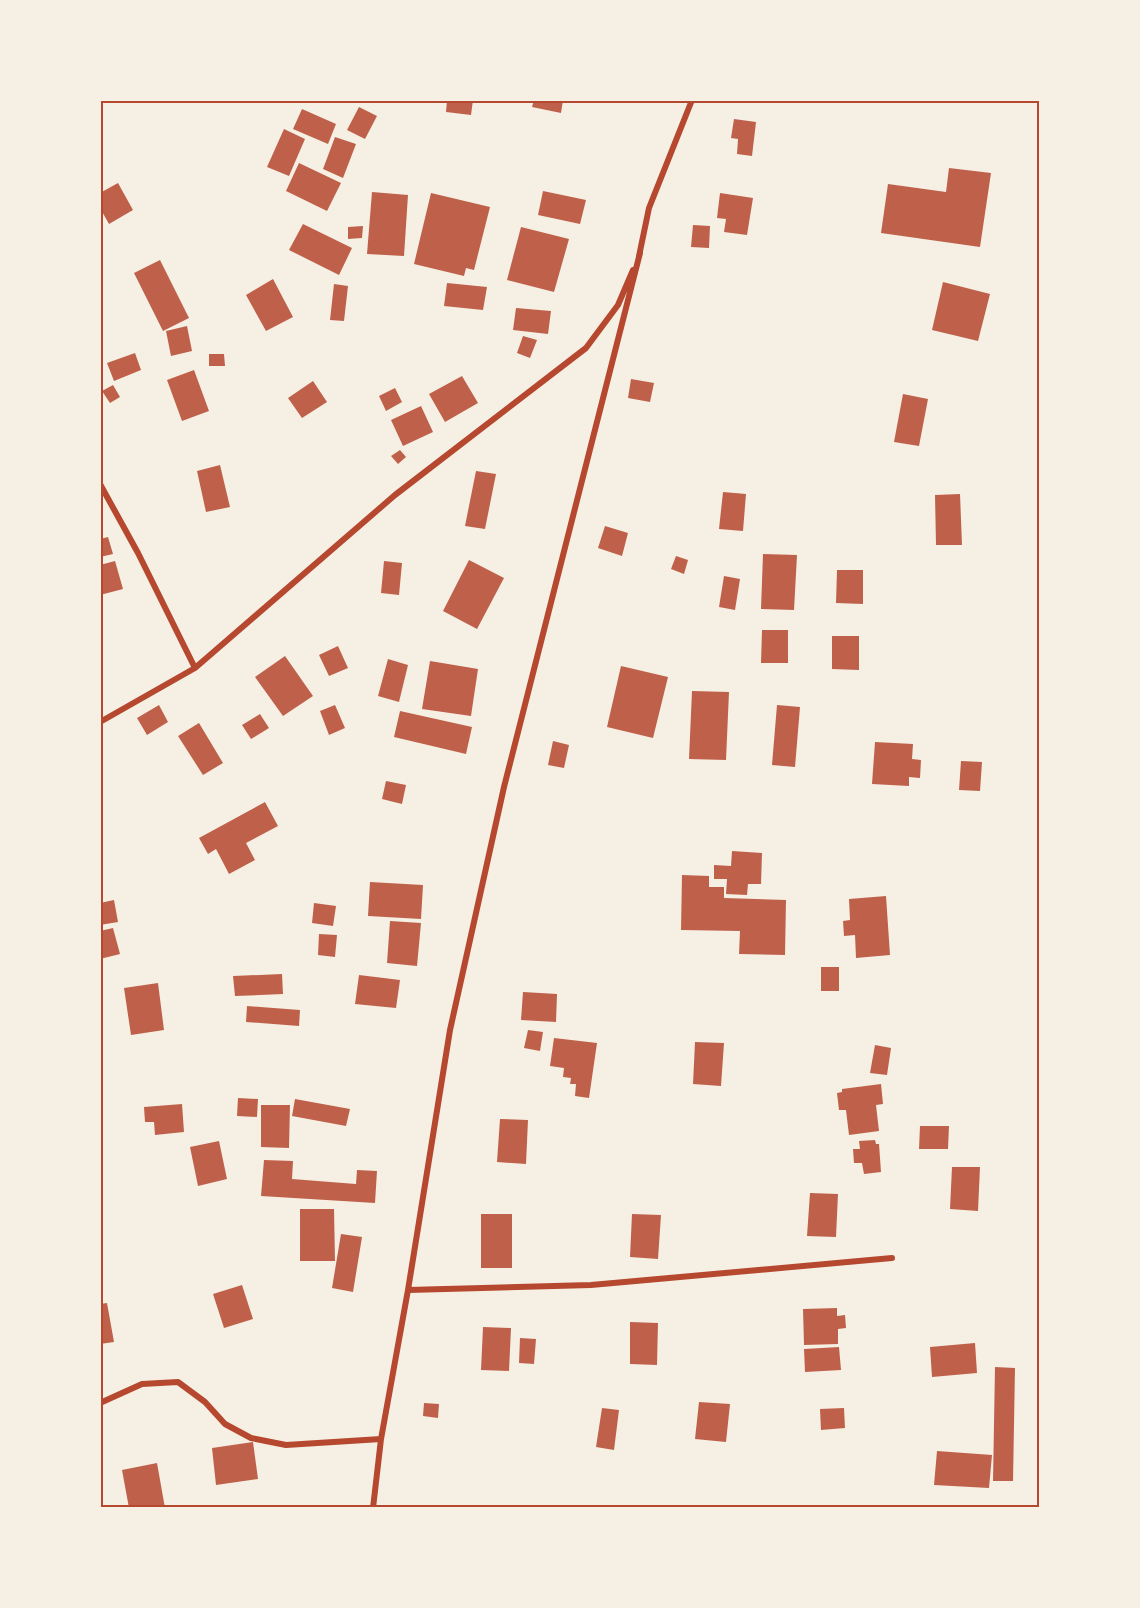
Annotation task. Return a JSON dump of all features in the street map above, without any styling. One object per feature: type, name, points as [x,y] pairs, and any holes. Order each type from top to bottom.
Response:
[{"type":"street","points":[[373,1508],[381,1439],[408,1290],[450,1030],[504,787],[640,253],[649,208],[692,100]]},
{"type":"street","points":[[100,722],[195,668],[395,495],[586,348],[618,305],[640,253]]},
{"type":"street","points":[[100,483],[138,553],[195,668]]},
{"type":"street","points":[[408,1290],[591,1285],[892,1258]]},
{"type":"street","points":[[100,1403],[142,1384],[178,1382],[205,1402],[225,1424],[251,1438],[286,1445],[381,1439]]},
{"type":"building","points":[[447,100],[473,100],[471,115],[446,112]]},
{"type":"building","points":[[534,100],[563,100],[561,113],[532,107]]},
{"type":"building","points":[[359,107],[377,116],[365,139],[347,130]]},
{"type":"building","points":[[302,109],[336,124],[328,144],[293,129]]},
{"type":"building","points":[[734,119],[756,122],[752,156],[737,154],[738,139],[731,138]]},
{"type":"building","points":[[284,129],[305,139],[289,176],[267,167]]},
{"type":"building","points":[[335,137],[356,144],[343,178],[323,169]]},
{"type":"building","points":[[299,163],[341,183],[327,211],[286,191]]},
{"type":"building","points":[[949,168],[991,173],[980,247],[881,233],[888,184],[946,192]]},
{"type":"building","points":[[118,183],[133,210],[109,224],[100,208],[100,193]]},
{"type":"building","points":[[543,191],[586,200],[580,224],[538,215]]},
{"type":"building","points":[[372,192],[408,195],[404,256],[367,254]]},
{"type":"building","points":[[431,193],[490,207],[474,270],[466,268],[464,276],[414,264]]},
{"type":"building","points":[[720,193],[753,198],[747,235],[724,232],[726,219],[717,218]]},
{"type":"building","points":[[303,224],[352,248],[339,275],[289,250]]},
{"type":"building","points":[[693,225],[710,226],[709,248],[691,247]]},
{"type":"building","points":[[363,226],[362,238],[348,239],[348,227]]},
{"type":"building","points":[[521,227],[569,239],[554,292],[507,280]]},
{"type":"building","points":[[160,260],[189,318],[163,331],[134,273]]},
{"type":"building","points":[[273,279],[293,317],[266,331],[246,295]]},
{"type":"building","points":[[943,282],[990,294],[978,341],[932,330]]},
{"type":"building","points":[[447,283],[487,287],[483,310],[444,306]]},
{"type":"building","points":[[334,284],[348,286],[344,321],[330,320]]},
{"type":"building","points":[[516,308],[551,311],[548,334],[513,330]]},
{"type":"building","points":[[187,326],[192,351],[171,356],[166,331]]},
{"type":"building","points":[[523,336],[537,340],[530,358],[517,353]]},
{"type":"building","points":[[135,353],[141,370],[114,381],[107,363]]},
{"type":"building","points":[[209,354],[224,354],[225,366],[209,366]]},
{"type":"building","points":[[194,370],[209,411],[182,421],[167,380]]},
{"type":"building","points":[[462,376],[478,403],[445,422],[429,394]]},
{"type":"building","points":[[631,379],[654,383],[650,402],[628,398]]},
{"type":"building","points":[[313,381],[327,402],[302,418],[288,398]]},
{"type":"building","points":[[113,385],[120,397],[110,403],[102,391]]},
{"type":"building","points":[[395,388],[402,402],[386,411],[379,396]]},
{"type":"building","points":[[903,394],[928,399],[919,446],[894,442]]},
{"type":"building","points":[[421,406],[433,432],[403,446],[391,420]]},
{"type":"building","points":[[400,450],[406,457],[398,464],[391,456]]},
{"type":"building","points":[[220,465],[230,507],[206,512],[197,471]]},
{"type":"building","points":[[476,471],[496,474],[485,529],[465,526]]},
{"type":"building","points":[[723,492],[746,494],[743,531],[719,529]]},
{"type":"building","points":[[960,494],[962,545],[936,545],[935,495]]},
{"type":"building","points":[[605,526],[628,533],[622,556],[598,548]]},
{"type":"building","points":[[108,537],[113,554],[100,557],[100,539]]},
{"type":"building","points":[[763,554],[797,555],[794,610],[761,609]]},
{"type":"building","points":[[676,556],[688,560],[684,574],[671,569]]},
{"type":"building","points":[[469,560],[504,578],[477,629],[443,611]]},
{"type":"building","points":[[115,561],[123,589],[100,595],[100,565]]},
{"type":"building","points":[[384,561],[402,563],[399,595],[381,593]]},
{"type":"building","points":[[837,570],[863,570],[863,604],[836,603]]},
{"type":"building","points":[[724,576],[740,579],[735,610],[719,607]]},
{"type":"building","points":[[762,630],[788,630],[788,663],[761,663]]},
{"type":"building","points":[[832,636],[859,636],[859,670],[832,669]]},
{"type":"building","points":[[338,646],[348,668],[329,676],[319,655]]},
{"type":"building","points":[[285,656],[313,696],[283,716],[255,677]]},
{"type":"building","points":[[388,659],[408,665],[399,702],[378,696]]},
{"type":"building","points":[[430,661],[478,669],[471,716],[422,709]]},
{"type":"building","points":[[621,666],[668,677],[653,738],[607,727]]},
{"type":"building","points":[[692,691],[729,692],[726,760],[689,759]]},
{"type":"building","points":[[159,705],[168,722],[147,735],[137,718]]},
{"type":"building","points":[[335,705],[345,728],[329,735],[320,711]]},
{"type":"building","points":[[777,705],[800,707],[795,767],[772,765]]},
{"type":"building","points":[[400,711],[472,727],[466,754],[394,737]]},
{"type":"building","points":[[260,714],[269,728],[251,739],[242,725]]},
{"type":"building","points":[[199,723],[223,763],[203,775],[178,736]]},
{"type":"building","points":[[553,741],[569,745],[564,768],[548,765]]},
{"type":"building","points":[[875,742],[913,744],[912,759],[921,760],[920,778],[909,777],[909,786],[872,784]]},
{"type":"building","points":[[961,761],[982,762],[980,791],[959,790]]},
{"type":"building","points":[[386,781],[406,785],[402,804],[382,799]]},
{"type":"building","points":[[265,802],[278,826],[246,843],[255,860],[229,874],[216,849],[208,854],[199,838]]},
{"type":"building","points":[[732,851],[762,853],[761,884],[748,884],[747,895],[726,894],[727,879],[714,879],[714,865],[731,866]]},
{"type":"building","points":[[682,875],[709,876],[709,887],[724,887],[724,898],[786,900],[785,955],[739,954],[740,931],[681,930]]},
{"type":"building","points":[[370,882],[423,885],[421,919],[368,916]]},
{"type":"building","points":[[886,896],[890,955],[856,958],[855,935],[844,936],[843,921],[850,920],[849,899]]},
{"type":"building","points":[[114,900],[118,922],[100,925],[100,903]]},
{"type":"building","points":[[314,903],[336,906],[333,926],[312,923]]},
{"type":"building","points":[[390,921],[421,923],[417,966],[387,963]]},
{"type":"building","points":[[113,928],[120,954],[100,959],[100,931]]},
{"type":"building","points":[[319,934],[337,935],[335,957],[318,955]]},
{"type":"building","points":[[821,967],[839,967],[839,991],[821,991]]},
{"type":"building","points":[[282,974],[283,994],[235,996],[233,976]]},
{"type":"building","points":[[359,975],[400,980],[396,1008],[355,1004]]},
{"type":"building","points":[[158,983],[164,1030],[131,1035],[124,988]]},
{"type":"building","points":[[523,992],[557,994],[556,1022],[521,1020]]},
{"type":"building","points":[[247,1006],[300,1010],[299,1026],[246,1022]]},
{"type":"building","points":[[528,1030],[543,1032],[540,1051],[524,1048]]},
{"type":"building","points":[[554,1038],[597,1043],[589,1098],[575,1096],[576,1084],[570,1084],[571,1078],[563,1077],[564,1068],[550,1066]]},
{"type":"building","points":[[695,1042],[724,1043],[721,1086],[693,1084]]},
{"type":"building","points":[[875,1045],[891,1048],[887,1075],[870,1073]]},
{"type":"building","points":[[881,1084],[883,1104],[876,1105],[879,1131],[849,1135],[846,1110],[839,1110],[837,1093],[842,1092],[842,1089]]},
{"type":"building","points":[[238,1098],[258,1099],[257,1117],[237,1116]]},
{"type":"building","points":[[295,1099],[350,1109],[346,1126],[292,1116]]},
{"type":"building","points":[[182,1104],[184,1132],[155,1135],[154,1122],[145,1122],[144,1107]]},
{"type":"building","points":[[261,1105],[290,1105],[289,1148],[261,1147]]},
{"type":"building","points":[[500,1119],[528,1120],[526,1164],[497,1162]]},
{"type":"building","points":[[920,1126],[949,1126],[948,1149],[919,1149]]},
{"type":"building","points":[[875,1140],[876,1144],[879,1144],[881,1172],[864,1174],[862,1163],[854,1163],[853,1149],[860,1149],[859,1141]]},
{"type":"building","points":[[219,1141],[227,1179],[198,1186],[190,1147]]},
{"type":"building","points":[[264,1160],[293,1161],[292,1179],[356,1184],[357,1170],[377,1171],[375,1203],[261,1196]]},
{"type":"building","points":[[952,1167],[980,1167],[978,1211],[950,1209]]},
{"type":"building","points":[[810,1193],[838,1194],[836,1237],[807,1236]]},
{"type":"building","points":[[300,1209],[334,1209],[335,1261],[300,1261]]},
{"type":"building","points":[[481,1214],[512,1214],[512,1268],[481,1268]]},
{"type":"building","points":[[632,1214],[661,1215],[658,1259],[630,1257]]},
{"type":"building","points":[[341,1234],[362,1237],[353,1292],[332,1288]]},
{"type":"building","points":[[242,1285],[253,1319],[224,1328],[213,1294]]},
{"type":"building","points":[[107,1303],[114,1342],[100,1344],[100,1304]]},
{"type":"building","points":[[837,1308],[837,1316],[845,1315],[846,1328],[838,1329],[838,1344],[804,1345],[803,1309]]},
{"type":"building","points":[[630,1322],[658,1323],[657,1365],[630,1364]]},
{"type":"building","points":[[483,1327],[511,1328],[509,1371],[481,1370]]},
{"type":"building","points":[[520,1338],[536,1339],[534,1364],[519,1363]]},
{"type":"building","points":[[975,1343],[977,1373],[932,1377],[930,1347]]},
{"type":"building","points":[[839,1347],[841,1370],[805,1372],[804,1349]]},
{"type":"building","points":[[995,1367],[1015,1368],[1013,1481],[993,1481]]},
{"type":"building","points":[[699,1402],[730,1404],[726,1442],[695,1439]]},
{"type":"building","points":[[424,1403],[439,1404],[438,1418],[423,1416]]},
{"type":"building","points":[[602,1408],[619,1410],[614,1450],[596,1447]]},
{"type":"building","points":[[844,1408],[845,1428],[821,1430],[820,1409]]},
{"type":"building","points":[[253,1442],[258,1479],[216,1485],[212,1448]]},
{"type":"building","points":[[937,1451],[992,1455],[989,1488],[934,1485]]},
{"type":"building","points":[[157,1463],[165,1508],[129,1508],[122,1470]]}]
